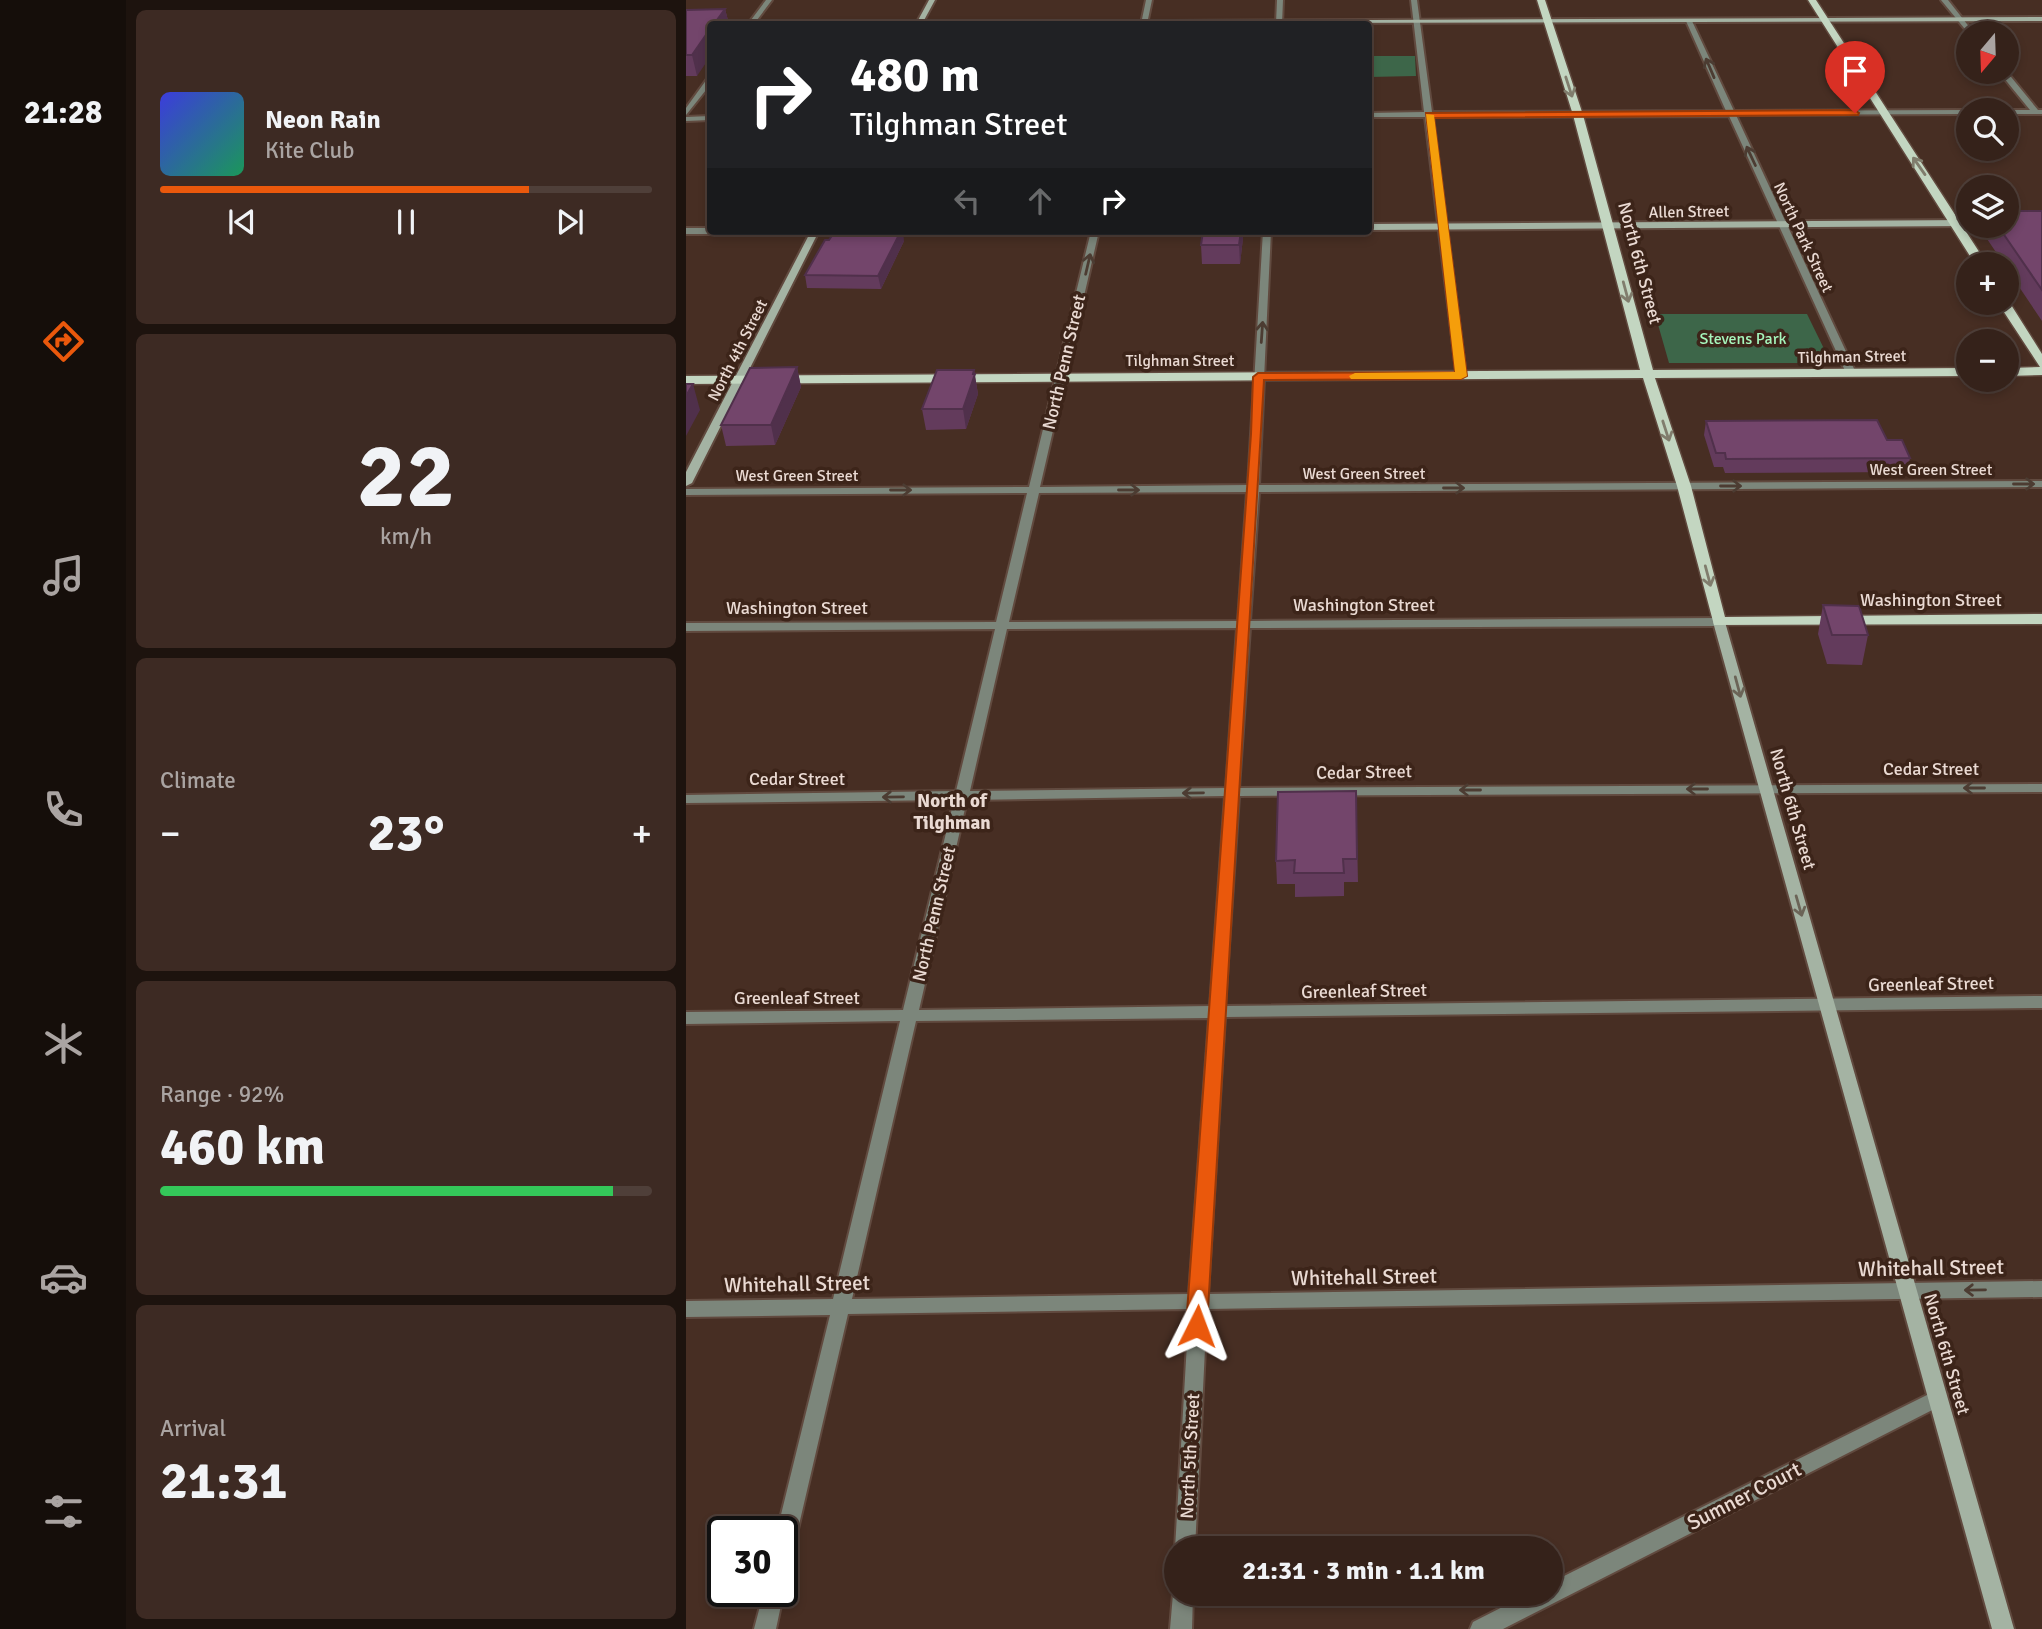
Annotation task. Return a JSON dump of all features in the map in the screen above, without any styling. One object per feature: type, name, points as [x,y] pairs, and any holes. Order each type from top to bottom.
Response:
[{"type":"main road","name":"North 6th Street","points":[[1541,0],[1577,114],[1648,375],[1684,486],[1720,622]]},
{"type":"main road","points":[[1812,0],[1973,252]]},
{"type":"main road","points":[[2011,315],[2042,364]]},
{"type":"main road","points":[[2019,372],[2042,371]]},
{"type":"main road","name":"Tilghman Street","points":[[686,380],[1956,372]]},
{"type":"main road","name":"Washington Street","points":[[1720,622],[2042,619]]},
{"type":"street","points":[[753,21],[769,0]]},
{"type":"street","points":[[921,21],[932,0]]},
{"type":"street","points":[[1145,21],[1149,0]]},
{"type":"street","points":[[1279,21],[1280,0]]},
{"type":"street","points":[[1414,0],[1461,376]]},
{"type":"street","points":[[1944,0],[1960,20]]},
{"type":"street","points":[[1372,23],[2042,19]]},
{"type":"street","name":"North Park Street","points":[[1689,21],[1851,373]]},
{"type":"street","points":[[2014,84],[2039,112]]},
{"type":"street","points":[[707,85],[686,116],[707,118]]},
{"type":"street","points":[[1372,115],[1956,112]]},
{"type":"street","points":[[2019,112],[2039,112]]},
{"type":"street","name":"Allen Street","points":[[1372,227],[1955,223]]},
{"type":"street","points":[[686,231],[707,231]]},
{"type":"street","name":"North 4th Street","points":[[686,483],[813,235]]},
{"type":"street","name":"North Penn Street","points":[[791,1516],[1094,235]]},
{"type":"street","name":"North 5th Street","points":[[1186,1536],[1198,1301],[1253,489],[1267,235]]},
{"type":"street","name":"West Green Street","points":[[686,492],[2042,484]]},
{"type":"street","name":"Washington Street","points":[[686,627],[1720,622]]},
{"type":"street","name":"North 6th Street","points":[[1720,622],[2004,1629]]},
{"type":"street","name":"Cedar Street","points":[[686,799],[2042,788]]},
{"type":"street","name":"Greenleaf Street","points":[[686,1018],[2042,1002]]},
{"type":"street","name":"Whitehall Street","points":[[686,1309],[2042,1289]]},
{"type":"street","name":"Sumner Court","points":[[1563,1587],[1937,1398]]},
{"type":"street","points":[[1181,1629],[1182,1606]]},
{"type":"street","name":"Sumner Court","points":[[1481,1629],[1526,1606]]},
{"type":"street","points":[[765,1629],[770,1607]]},
{"type":"green space","points":[[1372,56],[1415,56],[1416,76],[1372,77]]},
{"type":"green space","name":"Stevens Park","points":[[1655,314],[1807,314],[1831,363],[1669,363]]},
{"type":"building","points":[[725,9],[716,21],[707,21],[707,33],[692,55],[686,55],[686,10]]},
{"type":"building","points":[[2019,211],[2042,211],[2042,290],[2019,257],[2019,252],[2016,252],[2006,238],[2019,238]]},
{"type":"building","points":[[832,235],[899,235],[878,276],[805,275],[825,240],[829,240]]},
{"type":"building","points":[[1202,235],[1240,235],[1239,245],[1201,245]]},
{"type":"building","points":[[797,367],[771,425],[721,425],[750,368]]},
{"type":"building","points":[[937,370],[974,370],[963,409],[922,409]]},
{"type":"building","points":[[686,384],[693,384],[686,396]]},
{"type":"building","points":[[1877,420],[1887,440],[1902,440],[1910,458],[1726,459],[1725,453],[1716,453],[1706,421]]},
{"type":"building","points":[[1823,605],[1859,606],[1868,635],[1832,635]]},
{"type":"building","points":[[1356,791],[1357,859],[1343,859],[1344,873],[1294,873],[1295,860],[1276,861],[1278,792]]},
{"type":"slow traffic","points":[[1355,376],[1461,376],[1429,115]]},
{"type":"district","name":"North of Tilghman","points":[[952,811]]},
{"type":"route","points":[[1197,1326],[1257,434],[1258,377],[1461,376],[1429,115],[1855,113]]}]
